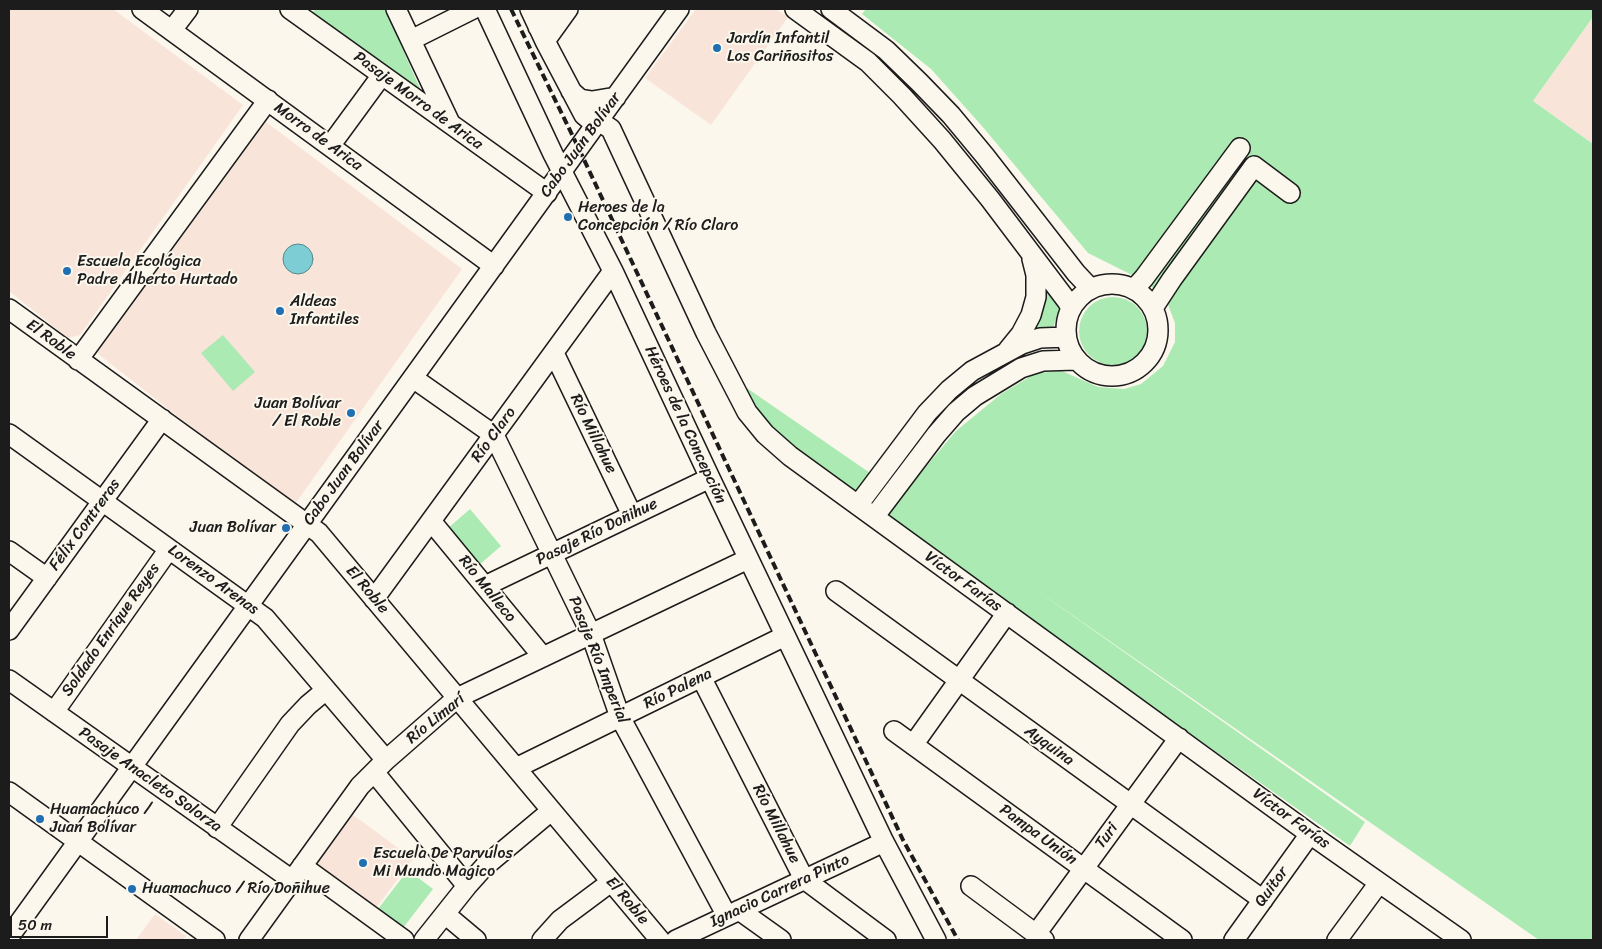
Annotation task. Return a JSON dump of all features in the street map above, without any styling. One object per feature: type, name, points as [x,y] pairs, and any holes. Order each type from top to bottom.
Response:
[{"type":"street","name":"Morro de Arica","points":[[142,9],[494,266]]},
{"type":"street","points":[[172,30],[188,9]]},
{"type":"street","points":[[396,9],[452,126]]},
{"type":"street","points":[[411,40],[473,9]]},
{"type":"street","name":"Héroes de la Concepción","points":[[485,9],[553,154],[613,271],[748,559],[932,938]]},
{"type":"street","points":[[530,9],[584,115],[594,120]]},
{"type":"street","points":[[542,34],[551,9]]},
{"type":"street","points":[[542,34],[568,9]]},
{"type":"street","name":"Cabo Juan Bolívar","points":[[9,937],[563,171],[594,120],[616,97],[679,9]]},
{"type":"street","points":[[795,9],[868,62],[902,96],[942,140],[990,199],[1071,308]]},
{"type":"street","points":[[830,9],[886,50],[951,115],[1076,273],[1091,289]]},
{"type":"street","name":"Pasaje Morro de Arica","points":[[301,11],[382,75],[547,193]]},
{"type":"street","points":[[330,146],[382,75]]},
{"type":"street","points":[[571,91],[580,98],[592,101],[616,97]]},
{"type":"street","points":[[78,360],[268,100]]},
{"type":"street","name":"Víctor Farías","points":[[594,120],[611,129],[706,333],[747,412],[765,434],[790,456],[1379,883],[1449,937]]},
{"type":"street","points":[[1134,289],[1240,148]]},
{"type":"street","points":[[1152,308],[1254,166],[1290,193]]},
{"type":"street","points":[[1006,353],[1021,334],[1032,315],[1036,297],[1036,275],[1031,255]]},
{"type":"street","name":"Río Claro","points":[[374,598],[613,271]]},
{"type":"street","points":[[1109,284],[1120,284],[1134,289],[1141,293],[1157,317],[1159,331],[1156,346],[1149,358],[1138,369],[1123,376],[1108,377],[1092,373],[1080,364],[1070,352],[1066,337],[1066,319],[1071,308],[1078,299],[1091,289],[1109,284]]},
{"type":"street","name":"El Roble","points":[[9,310],[319,533],[660,940]]},
{"type":"street","points":[[858,506],[927,413],[949,390],[972,371],[1022,344],[1040,338],[1066,337]]},
{"type":"street","name":"Río Millahue","points":[[554,353],[632,515]]},
{"type":"street","points":[[874,517],[927,446],[956,412],[975,396],[1021,368],[1043,361],[1076,360]]},
{"type":"street","name":"Pasaje Río Imperial","points":[[413,378],[494,434],[591,634],[620,717],[733,913],[781,940]]},
{"type":"street","name":"Félix Contreras","points":[[9,630],[162,419]]},
{"type":"street","name":"Lorenzo Arenas","points":[[9,434],[265,618],[326,690],[467,886]]},
{"type":"street","points":[[911,434],[927,446]]},
{"type":"street","name":"Pasaje Río Doñihue","points":[[485,586],[710,478]]},
{"type":"street","name":"Río Malleco","points":[[431,521],[543,657]]},
{"type":"street","name":"Soldado Enrique Reyes","points":[[54,712],[169,549]]},
{"type":"street","points":[[9,551],[46,578]]},
{"type":"street","name":"Río Limarí","points":[[249,940],[360,786],[457,698],[748,559]]},
{"type":"street","name":"Ayquina","points":[[836,591],[1263,900]]},
{"type":"street","points":[[914,745],[1007,613]]},
{"type":"street","name":"Río Palena","points":[[516,768],[785,636]]},
{"type":"street","name":"Río Millahue","points":[[701,678],[804,880],[886,940]]},
{"type":"street","name":"Pasaje Anacleto Solorza","points":[[9,680],[217,828],[297,873],[404,940]]},
{"type":"street","points":[[217,828],[290,724],[326,690]]},
{"type":"street","name":"Pampa Unión","points":[[894,731],[1182,940]]},
{"type":"street","name":"Turi","points":[[1040,937],[1084,868],[1179,738]]},
{"type":"street","points":[[9,792],[208,938]]},
{"type":"street","points":[[424,940],[467,886],[493,859],[551,811]]},
{"type":"street","name":"Quitor","points":[[1234,940],[1310,834]]},
{"type":"street","name":"Ignacio Carrera Pinto","points":[[676,940],[884,842]]},
{"type":"street","points":[[542,940],[560,920],[611,882]]},
{"type":"street","points":[[1337,940],[1379,883]]},
{"type":"street","points":[[971,886],[1040,937]]},
{"type":"street","points":[[445,914],[476,940]]},
{"type":"shaded area","points":[[9,9],[113,9],[243,105],[80,335],[68,338],[9,291]]},
{"type":"shaded area","name":"Jardín Infantil Los Cariñositos","points":[[696,9],[776,9],[788,17],[711,125],[645,78]]},
{"type":"shaded area","points":[[1593,17],[1593,144],[1533,101]]},
{"type":"shaded area","name":"Aldeas Infantiles","points":[[266,122],[462,269],[293,507],[97,353]]},
{"type":"shaded area","name":"Escuela De Parvulos Mi Mundo Magico","points":[[352,814],[413,859],[373,912],[313,868]]},
{"type":"shaded area","points":[[155,914],[186,936],[183,940],[136,940]]},
{"type":"green space","points":[[317,9],[385,9],[425,100],[304,16]]},
{"type":"green space","points":[[866,9],[1593,9],[1593,17],[1533,101],[1593,144],[1593,940],[1539,940],[1032,587],[1365,822],[1350,846],[780,440],[758,420],[741,384],[902,495],[956,431],[1001,394],[1036,373],[1062,371],[1098,387],[1124,389],[1141,384],[1163,366],[1175,342],[1175,323],[1167,302],[1148,283],[1088,253],[982,126],[931,69],[862,14]]},
{"type":"green space","points":[[1049,289],[1060,307],[1051,330],[1036,330],[1035,327],[1044,295]]},
{"type":"green space","points":[[1113,297],[1126,300],[1137,307],[1144,318],[1147,331],[1144,344],[1137,355],[1126,362],[1113,365],[1100,362],[1089,355],[1082,344],[1079,331],[1082,318],[1089,307],[1100,300]]},
{"type":"green space","points":[[223,335],[255,372],[233,391],[201,353]]},
{"type":"green space","points":[[470,509],[501,546],[478,566],[447,529]]},
{"type":"green space","points":[[408,870],[433,889],[403,928],[378,909]]},
{"type":"water","points":[[298,244],[304,245],[312,253],[312,265],[304,273],[298,274],[292,273],[284,265],[283,259],[284,253],[292,245]]},
{"type":"railway","points":[[511,9],[579,149],[903,840],[958,940]]},
{"type":"place","name":"Jardín Infantil Los Cariñositos","points":[[717,48]]},
{"type":"place","name":"Heroes de la Concepción / Río Claro","points":[[568,217]]},
{"type":"place","name":"Escuela Ecológica Padre Alberto Hurtado","points":[[67,271]]},
{"type":"place","name":"Aldeas Infantiles","points":[[280,311]]},
{"type":"place","name":"Juan Bolívar / El Roble","points":[[351,413]]},
{"type":"place","name":"Juan Bolívar","points":[[286,528]]},
{"type":"place","name":"Huamachuco / Juan Bolívar","points":[[40,819]]},
{"type":"place","name":"Escuela De Parvulos Mi Mundo Magico","points":[[363,863]]},
{"type":"place","name":"Huamachuco / Río Doñihue","points":[[132,889]]}]
